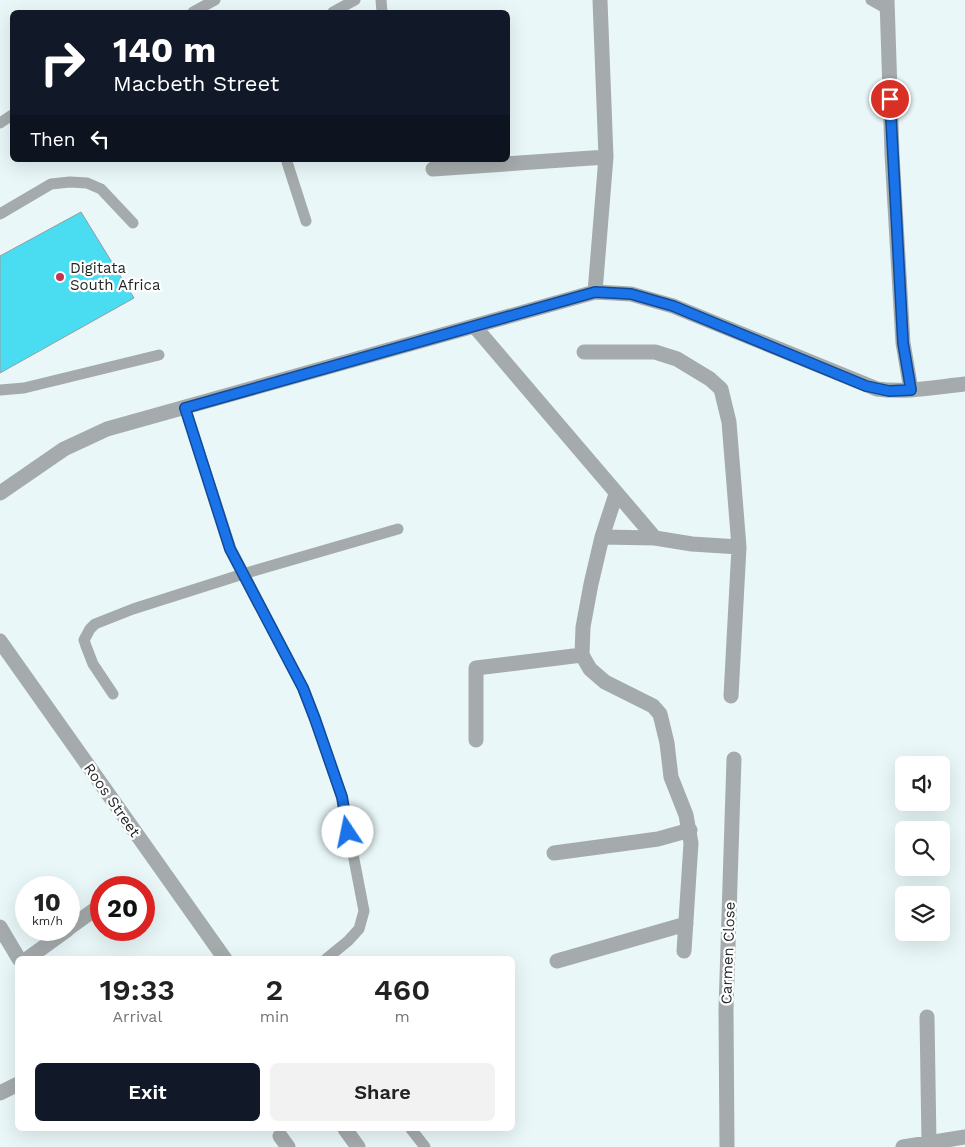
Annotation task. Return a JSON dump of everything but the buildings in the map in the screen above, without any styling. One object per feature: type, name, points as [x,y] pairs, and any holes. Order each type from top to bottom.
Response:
[{"type":"street","points":[[595,292],[606,157],[600,0]]},
{"type":"street","points":[[887,4],[892,154],[902,333],[911,390]]},
{"type":"street","points":[[434,169],[606,157]]},
{"type":"street","points":[[0,493],[64,448],[107,429],[595,292],[631,294],[673,306],[866,386],[889,391],[965,384]]},
{"type":"street","points":[[475,327],[655,538]]},
{"type":"street","points":[[584,352],[655,352],[677,359],[710,379],[720,389],[729,422],[739,547],[731,696]]},
{"type":"street","points":[[616,494],[602,537],[583,627],[582,655],[590,669],[605,682],[653,706],[660,714],[672,777],[690,830],[691,843],[684,951]]},
{"type":"street","points":[[602,537],[655,538],[692,544],[739,547]]},
{"type":"street","name":"Roos Street","points":[[0,641],[223,956]]},
{"type":"street","points":[[476,740],[476,668],[582,655]]},
{"type":"street","name":"Carmen Close","points":[[727,1147],[726,1009],[734,759]]},
{"type":"street","points":[[554,853],[658,839],[690,830]]},
{"type":"street","points":[[557,961],[686,924]]},
{"type":"street","points":[[0,927],[17,956]]},
{"type":"street","points":[[31,956],[52,941]]},
{"type":"street","points":[[927,1017],[929,1143]]},
{"type":"street","points":[[0,1093],[15,1086]]},
{"type":"street","points":[[346,1131],[358,1147]]},
{"type":"street","points":[[903,1147],[965,1137]]},
{"type":"lane","points":[[197,10],[215,0]]},
{"type":"lane","points":[[337,10],[355,0]]},
{"type":"lane","points":[[871,0],[887,4]]},
{"type":"lane","points":[[288,162],[306,221]]},
{"type":"lane","points":[[0,214],[51,184],[87,183],[101,189],[133,223]]},
{"type":"lane","points":[[0,390],[24,388],[159,354]]},
{"type":"lane","points":[[185,408],[230,549],[303,688],[342,797],[364,911],[359,929],[330,956]]},
{"type":"lane","points":[[113,694],[93,664],[84,640],[90,628],[95,624],[133,609],[243,574],[398,529]]},
{"type":"lane","points":[[413,1131],[425,1147]]},
{"type":"place","name":"Digitata South Africa","points":[[60,277]]},
{"type":"route","points":[[348,832],[342,797],[315,719],[303,688],[230,549],[185,408],[595,292],[631,294],[673,306],[866,386],[889,391],[911,390],[903,343],[890,99]]}]
